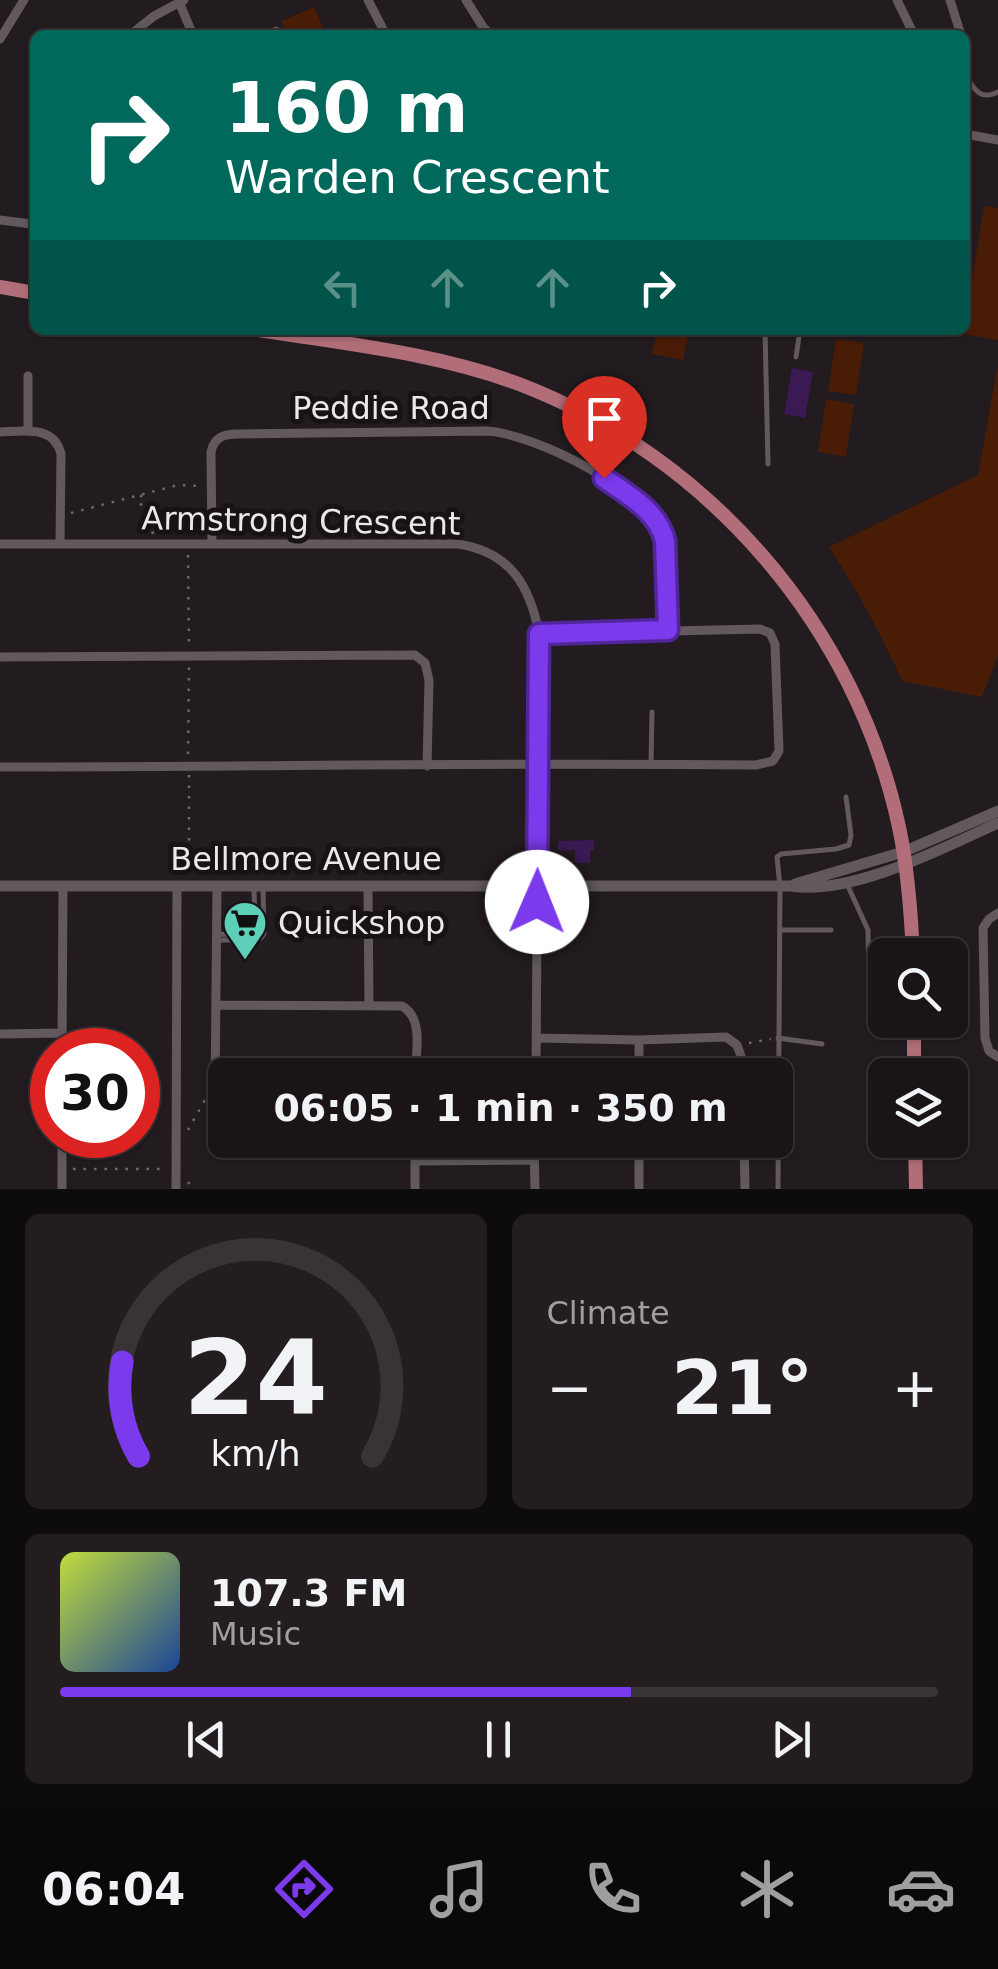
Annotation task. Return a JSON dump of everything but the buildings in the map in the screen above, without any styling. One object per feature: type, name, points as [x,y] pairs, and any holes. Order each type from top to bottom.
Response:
[{"type":"main road","points":[[0,288],[30,292]]},
{"type":"main road","points":[[290,335],[452,364],[540,393],[604,424],[678,474],[717,507],[777,572],[848,681],[876,746],[895,812],[911,938]]},
{"type":"main road","points":[[915,1158],[916,1189]]},
{"type":"street","points":[[1,34],[24,0]]},
{"type":"street","points":[[368,0],[383,30]]},
{"type":"street","points":[[466,0],[487,30]]},
{"type":"street","points":[[897,0],[912,30]]},
{"type":"street","points":[[950,0],[959,30]]},
{"type":"street","points":[[136,30],[182,1],[192,30]]},
{"type":"street","points":[[970,135],[998,140]]},
{"type":"street","points":[[0,220],[30,221]]},
{"type":"street","points":[[28,376],[28,431]]},
{"type":"street","points":[[0,432],[48,434],[58,444],[60,542]]},
{"type":"street","name":"Peddie Road","points":[[212,543],[212,446],[218,438],[230,434],[487,432],[517,436],[604,478],[652,515],[665,541],[668,630]]},
{"type":"street","name":"Armstrong Crescent","points":[[0,544],[458,544],[496,557],[516,574],[532,604],[539,634],[536,1058]]},
{"type":"street","points":[[0,767],[538,762],[756,765],[773,761],[779,751],[776,644],[770,632],[760,628],[539,634]]},
{"type":"street","points":[[0,657],[414,656],[425,663],[429,680],[427,766]]},
{"type":"street","points":[[904,858],[998,811]]},
{"type":"street","points":[[904,858],[998,824]]},
{"type":"street","name":"Bellmore Avenue","points":[[0,886],[811,888],[846,882],[904,858]]},
{"type":"street","name":"Bellmore Avenue","points":[[786,886],[904,858]]},
{"type":"street","points":[[62,886],[62,1028]]},
{"type":"street","points":[[368,886],[370,1006]]},
{"type":"street","points":[[176,1189],[177,887]]},
{"type":"street","points":[[216,1058],[217,887]]},
{"type":"street","points":[[998,913],[983,928],[985,1038],[989,1051],[998,1057]]},
{"type":"street","points":[[217,1005],[402,1006],[411,1012],[416,1026],[415,1058]]},
{"type":"street","points":[[0,1034],[30,1034]]},
{"type":"street","points":[[536,1038],[726,1037],[736,1043],[741,1058]]},
{"type":"street","points":[[639,1040],[639,1058]]},
{"type":"street","points":[[62,1158],[62,1189]]},
{"type":"street","points":[[639,1158],[639,1189]]},
{"type":"street","points":[[744,1158],[745,1189]]},
{"type":"street","points":[[415,1189],[415,1161],[534,1160],[534,1189]]},
{"type":"lane","points":[[970,82],[978,94],[998,92]]},
{"type":"lane","points":[[765,335],[768,464]]},
{"type":"lane","points":[[796,356],[799,335]]},
{"type":"lane","points":[[651,764],[652,712]]},
{"type":"lane","points":[[778,1189],[780,930],[786,886],[777,857],[849,845],[846,797]]},
{"type":"lane","points":[[846,882],[868,938]]},
{"type":"lane","points":[[255,921],[259,886]]},
{"type":"lane","points":[[217,937],[262,938],[259,886]]},
{"type":"lane","points":[[780,930],[830,930]]},
{"type":"lane","points":[[217,937],[255,934]]},
{"type":"lane","points":[[778,1038],[822,1044]]},
{"type":"path","points":[[60,512],[70,513],[178,486],[212,486]]},
{"type":"path","points":[[143,494],[138,500],[151,518],[154,543]]},
{"type":"path","points":[[184,550],[189,556],[189,650]]},
{"type":"path","points":[[188,761],[189,661]]},
{"type":"path","points":[[188,773],[189,879]]},
{"type":"path","points":[[736,1043],[778,1038]]},
{"type":"path","points":[[184,1136],[208,1096]]},
{"type":"path","points":[[62,1169],[176,1170]]},
{"type":"shaded area","points":[[314,7],[324,30],[285,30],[281,21]]},
{"type":"shaded area","points":[[984,206],[998,208],[998,340],[969,335],[970,291]]},
{"type":"shaded area","points":[[656,335],[688,335],[683,360],[652,354]]},
{"type":"shaded area","points":[[836,339],[864,343],[856,395],[828,391]]},
{"type":"shaded area","points":[[998,363],[998,656],[982,697],[902,681],[868,612],[829,547],[978,475]]},
{"type":"shaded area","points":[[826,399],[854,404],[846,457],[818,452]]},
{"type":"place","name":"Quickshop","points":[[245,961]]},
{"type":"route","points":[[537,902],[539,634],[668,630],[665,541],[661,528],[647,510],[604,478]]}]
